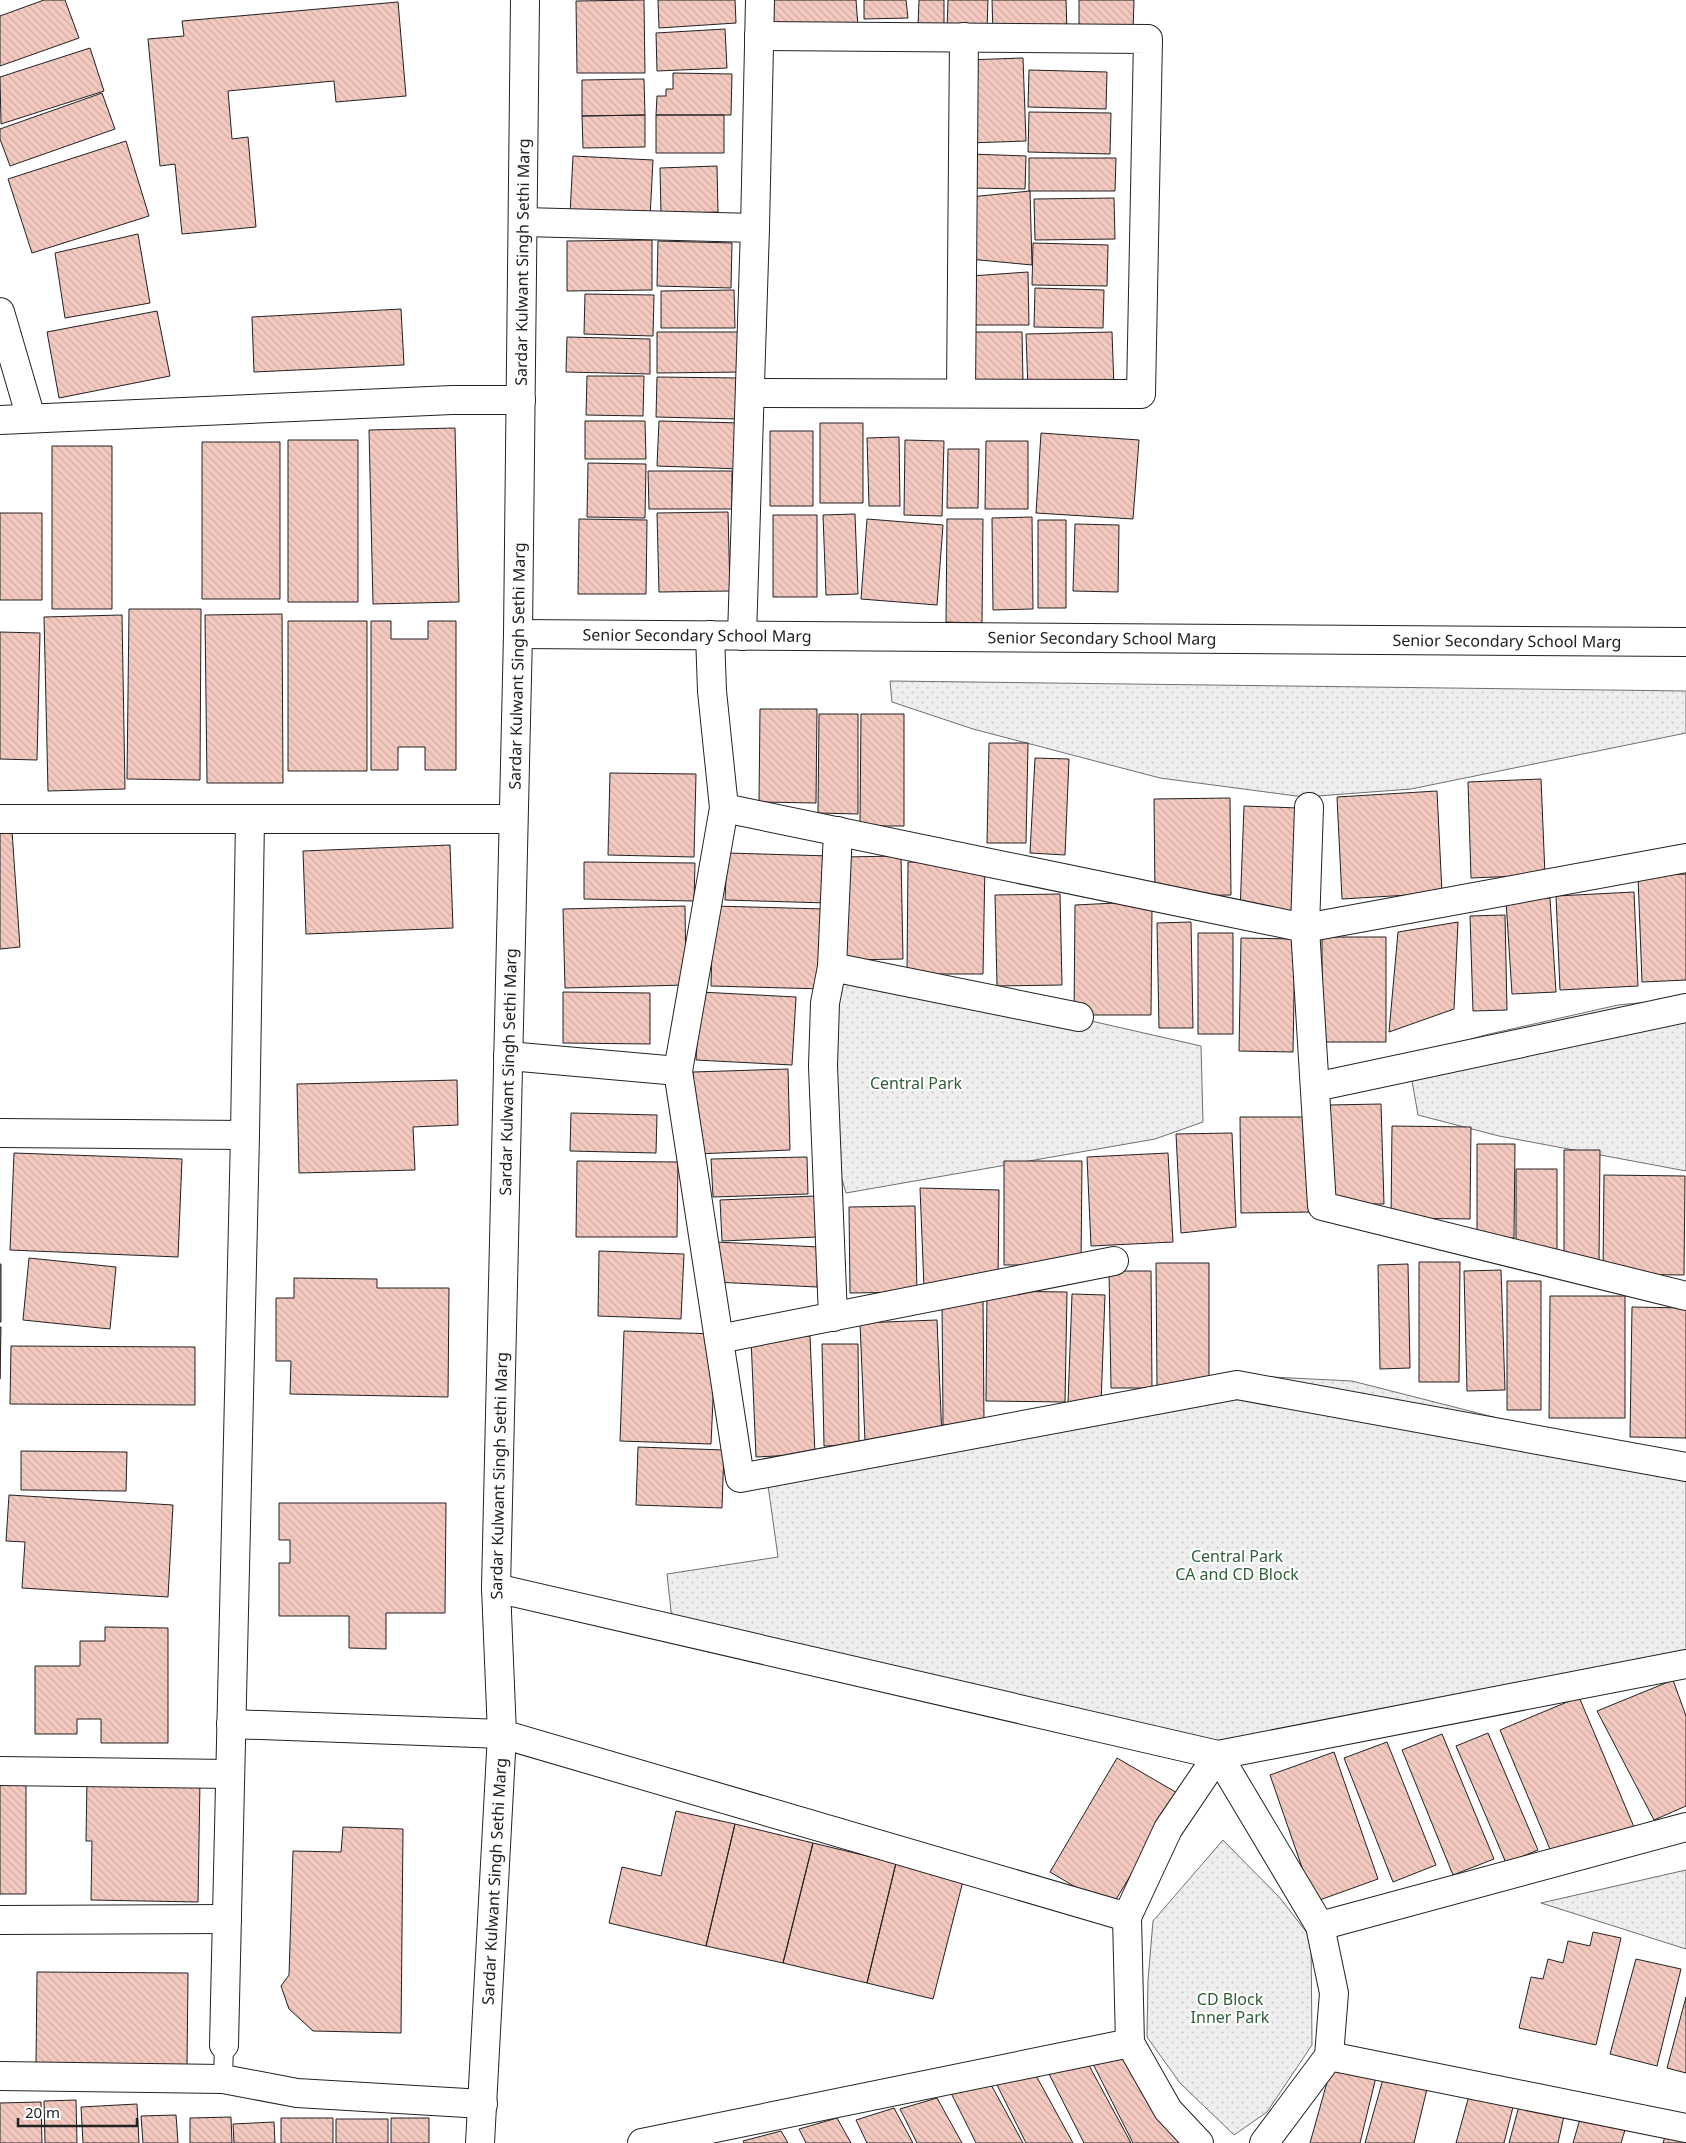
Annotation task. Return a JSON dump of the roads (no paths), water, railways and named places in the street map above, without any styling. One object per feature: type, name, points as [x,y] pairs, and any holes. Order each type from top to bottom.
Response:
[{"type":"street","name":"Sardar Kulwant Singh Sethi Marg","points":[[480,2143],[502,1734],[496,1588],[518,634],[526,0]]},
{"type":"street","points":[[742,636],[760,0]]},
{"type":"street","points":[[750,393],[1141,394],[1148,39],[759,36]]},
{"type":"street","points":[[961,393],[964,37]]},
{"type":"street","points":[[523,222],[755,228]]},
{"type":"street","points":[[0,312],[31,418]]},
{"type":"street","points":[[0,420],[452,400],[521,400]]},
{"type":"street","name":"Senior Secondary School Marg","points":[[518,634],[1686,642]]},
{"type":"street","points":[[710,635],[712,691],[724,808],[678,1070],[740,1478],[1237,1385],[1686,1466]]},
{"type":"street","points":[[1309,807],[1305,928],[1322,1206],[1686,1296]]},
{"type":"street","points":[[724,808],[1305,928],[1686,858]]},
{"type":"street","points":[[0,819],[513,819]]},
{"type":"street","points":[[224,2045],[245,1135],[250,819]]},
{"type":"street","points":[[834,1317],[823,1066],[825,1003],[832,967],[838,831]]},
{"type":"street","points":[[832,967],[1079,1016]]},
{"type":"street","points":[[1315,1087],[1686,1008]]},
{"type":"street","points":[[508,1056],[678,1070]]},
{"type":"street","points":[[0,1132],[245,1135]]},
{"type":"street","points":[[719,1339],[1114,1261]]},
{"type":"street","points":[[496,1588],[1218,1755],[1686,1664]]},
{"type":"street","points":[[232,1724],[502,1734],[1128,1918]]},
{"type":"street","points":[[1199,2143],[1168,2110],[1130,2043],[1128,1918],[1168,1829],[1218,1755]]},
{"type":"street","points":[[1218,1755],[1320,1926],[1334,1992],[1328,2056],[1264,2143]]},
{"type":"street","points":[[0,1771],[230,1774]]},
{"type":"street","points":[[1320,1926],[1686,1827]]},
{"type":"street","points":[[0,1920],[227,1919]]},
{"type":"street","points":[[642,2143],[1130,2043]]},
{"type":"street","points":[[1328,2056],[1686,2128]]},
{"type":"street","points":[[0,2076],[223,2079],[297,2093],[482,2104]]},
{"type":"lane","points":[[223,2079],[224,2045]]},
{"type":"park label","name":"Central Park","points":[[916,1083]]},
{"type":"park label","name":"Central Park CA and CD Block","points":[[1237,1565]]},
{"type":"park label","name":"CD Block Inner Park","points":[[1230,2008]]}]
